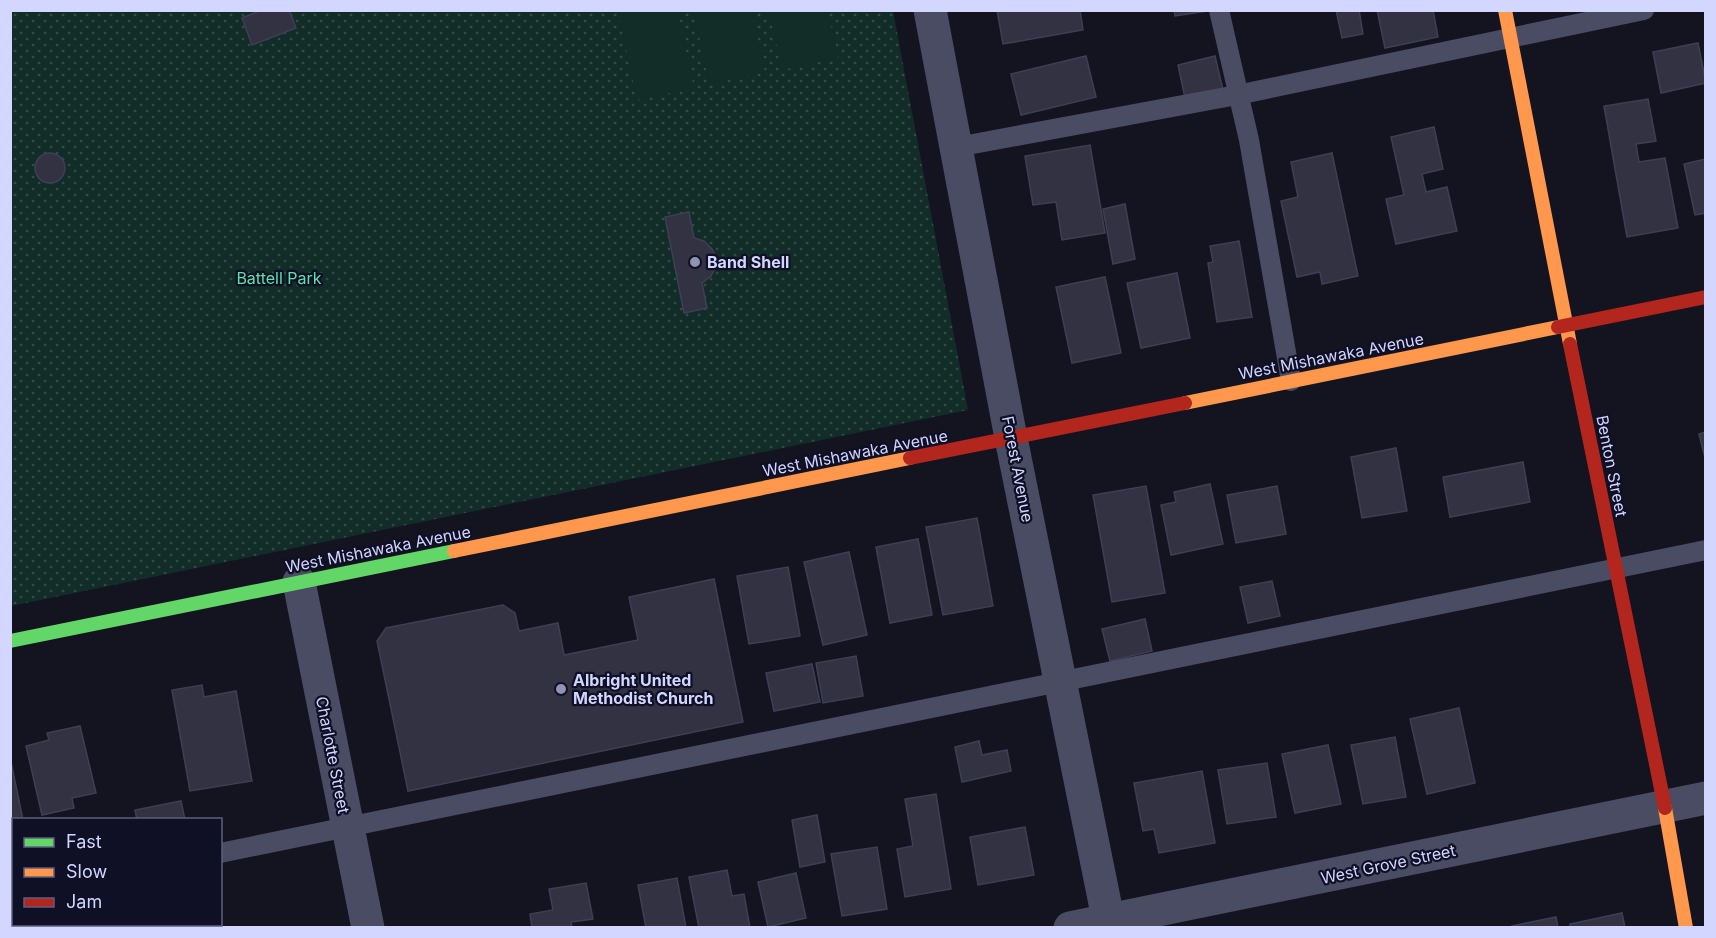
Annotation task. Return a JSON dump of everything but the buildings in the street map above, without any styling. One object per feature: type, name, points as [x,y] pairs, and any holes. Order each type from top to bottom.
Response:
[{"type":"main road","name":"Benton Street","points":[[1505,10],[1686,927]]},
{"type":"main road","name":"West Mishawaka Avenue","points":[[10,641],[1706,297]]},
{"type":"street","name":"Forest Avenue","points":[[930,10],[1011,438],[1061,680],[1082,801],[1109,923]]},
{"type":"street","name":"Charlotte Street","points":[[299,582],[368,927]]},
{"type":"street","name":"West Grove Street","points":[[1070,927],[1109,923],[1706,798]]},
{"type":"lane","points":[[1219,10],[1249,140],[1291,381]]},
{"type":"lane","points":[[957,147],[1237,95],[1644,10]]},
{"type":"lane","points":[[222,853],[1706,550]]},
{"type":"green space","name":"Battell Park","points":[[10,11],[893,11],[968,410],[11,606]]},
{"type":"green space","points":[[618,11],[678,11],[694,88],[637,100]]},
{"type":"green space","points":[[694,11],[752,11],[765,72],[709,84]]},
{"type":"green space","points":[[769,11],[828,11],[838,58],[782,70]]},
{"type":"traffic: fast","points":[[10,641],[454,551]]},
{"type":"traffic: slow","points":[[1505,10],[1570,344]]},
{"type":"traffic: slow","points":[[1185,403],[1558,327]]},
{"type":"traffic: slow","points":[[454,551],[910,458]]},
{"type":"traffic: slow","points":[[1665,808],[1686,928]]},
{"type":"traffic: jam","points":[[1558,327],[1706,297]]},
{"type":"traffic: jam","points":[[1570,344],[1665,808]]},
{"type":"traffic: jam","points":[[910,458],[1185,403]]},
{"type":"place","name":"Band Shell","points":[[695,262]]},
{"type":"place","name":"Albright United Methodist Church","points":[[561,689]]}]
